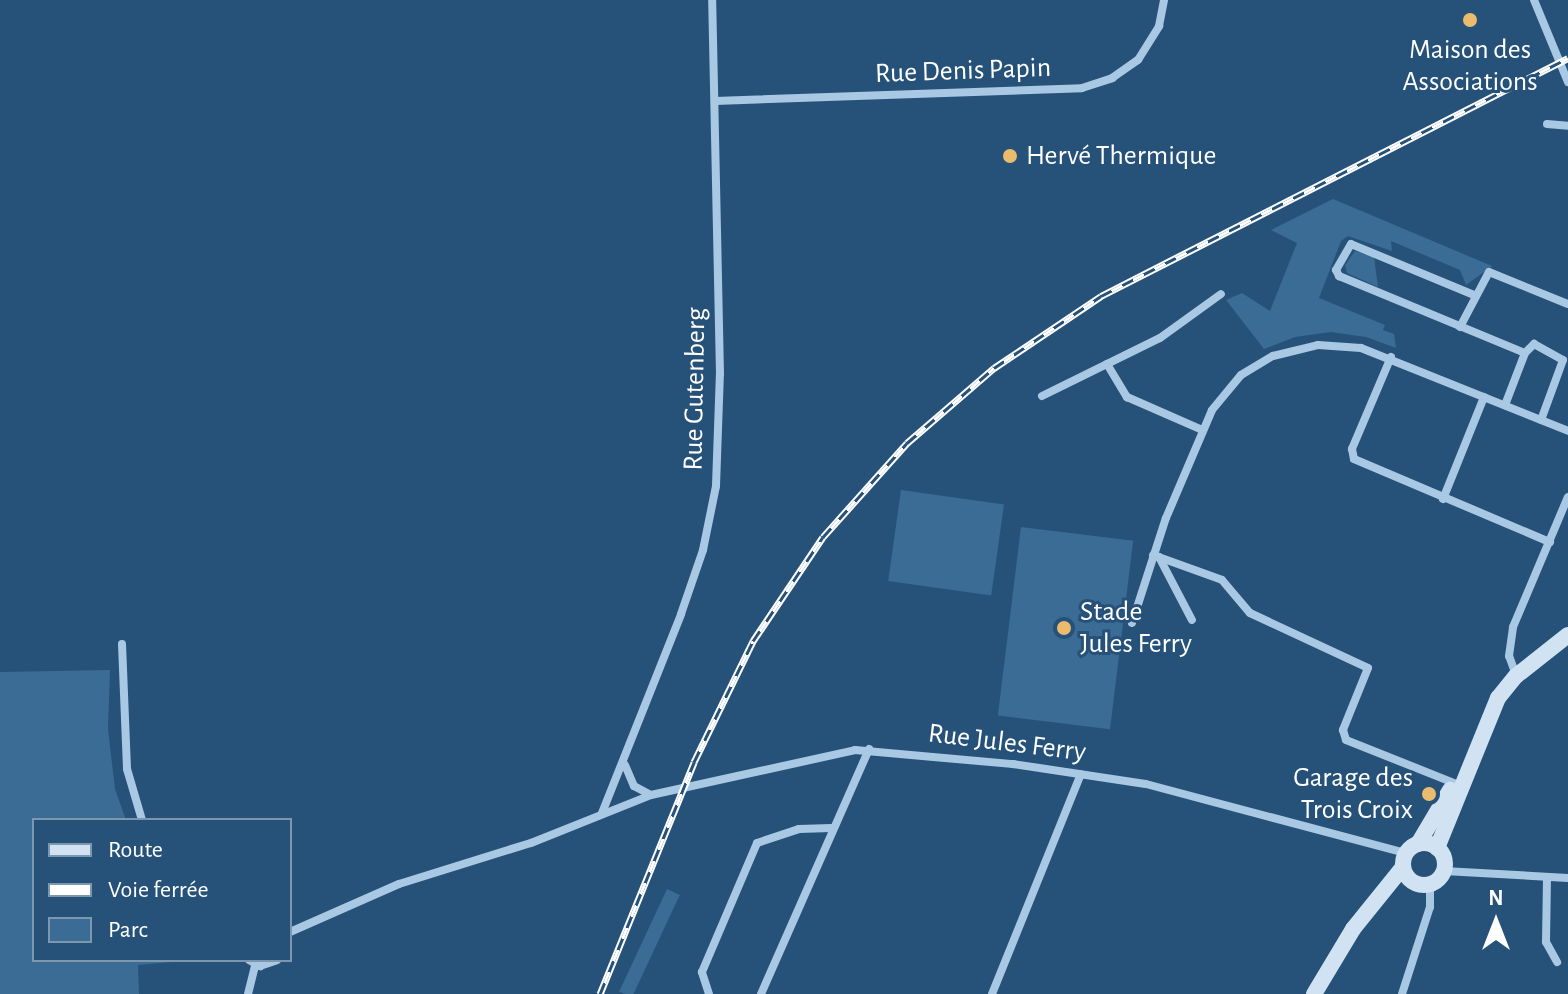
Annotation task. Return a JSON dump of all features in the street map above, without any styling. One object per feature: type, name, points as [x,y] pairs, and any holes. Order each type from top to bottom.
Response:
[{"type":"street","name":"Rue Gutenberg","points":[[601,814],[625,764],[703,550],[716,486],[720,374],[712,0]]},
{"type":"street","name":"Rue Denis Papin","points":[[715,101],[1082,88],[1112,78],[1138,60],[1159,26],[1164,0]]},
{"type":"street","points":[[1534,0],[1568,82]]},
{"type":"street","points":[[1547,124],[1568,126]]},
{"type":"street","points":[[1474,295],[1346,246],[1339,276],[1525,353]]},
{"type":"street","points":[[1460,327],[1483,276],[1492,272],[1568,304]]},
{"type":"street","points":[[1042,396],[1178,327],[1221,294]]},
{"type":"street","points":[[1505,405],[1525,353],[1534,344],[1563,360],[1541,420]]},
{"type":"street","points":[[1132,623],[1202,430],[1229,386],[1273,356],[1331,345],[1391,357],[1568,431]]},
{"type":"street","points":[[1391,357],[1352,454],[1358,463],[1550,542]]},
{"type":"street","points":[[1107,364],[1127,397],[1202,430]]},
{"type":"street","points":[[1443,499],[1484,397]]},
{"type":"street","points":[[1516,676],[1509,656],[1513,627],[1568,497]]},
{"type":"street","points":[[1156,556],[1192,620]]},
{"type":"street","points":[[1156,556],[1222,580],[1250,613],[1368,668],[1343,730],[1346,740],[1457,784]]},
{"type":"street","points":[[1314,994],[1353,929],[1457,784],[1491,711],[1516,676],[1568,635]]},
{"type":"street","points":[[122,644],[127,769],[141,818]]},
{"type":"street","points":[[761,994],[831,828],[869,749]]},
{"type":"street","name":"Rue Jules Ferry","points":[[601,814],[651,795],[869,749],[1081,774],[1168,789],[1409,855]]},
{"type":"street","points":[[625,764],[634,786],[651,795]]},
{"type":"street","points":[[992,994],[1081,774]]},
{"type":"street","points":[[1444,871],[1437,848],[1457,784]]},
{"type":"street","points":[[292,931],[399,884],[531,843],[601,814]]},
{"type":"street","points":[[709,994],[702,972],[757,843],[799,829],[831,828]]},
{"type":"street","points":[[1409,855],[1437,848]]},
{"type":"street","points":[[1409,855],[1409,880],[1430,884]]},
{"type":"street","points":[[1402,994],[1430,907],[1430,884],[1444,871],[1568,878]]},
{"type":"street","points":[[1547,878],[1546,942],[1557,962]]},
{"type":"street","points":[[248,994],[252,962]]},
{"type":"green space","points":[[1333,199],[1492,266],[1466,285],[1460,270],[1391,241],[1392,251],[1348,236],[1341,241],[1319,298],[1385,325],[1383,330],[1394,334],[1396,348],[1366,337],[1331,332],[1295,337],[1264,349],[1226,300],[1242,293],[1270,311],[1297,243],[1271,230]]},
{"type":"green space","points":[[1355,251],[1374,257],[1378,287],[1347,273],[1345,265]]},
{"type":"green space","points":[[901,490],[1004,504],[991,596],[888,581]]},
{"type":"green space","name":"Stade Jules Ferry","points":[[1021,527],[1133,541],[1110,729],[998,716]]},
{"type":"green space","points":[[110,670],[108,729],[115,789],[125,818],[32,818],[32,962],[172,962],[138,965],[139,994],[0,994],[0,672]]},
{"type":"green space","points":[[667,889],[680,895],[633,994],[619,991]]},
{"type":"railway","points":[[600,994],[694,762],[753,641],[823,537],[907,443],[994,368],[1101,296],[1568,58]]},
{"type":"place","name":"Maison des Associations","points":[[1470,20]]},
{"type":"place","name":"Hervé Thermique","points":[[1010,156]]},
{"type":"place","name":"Stade Jules Ferry","points":[[1064,628]]},
{"type":"place","name":"Garage des Trois Croix","points":[[1429,794]]}]
